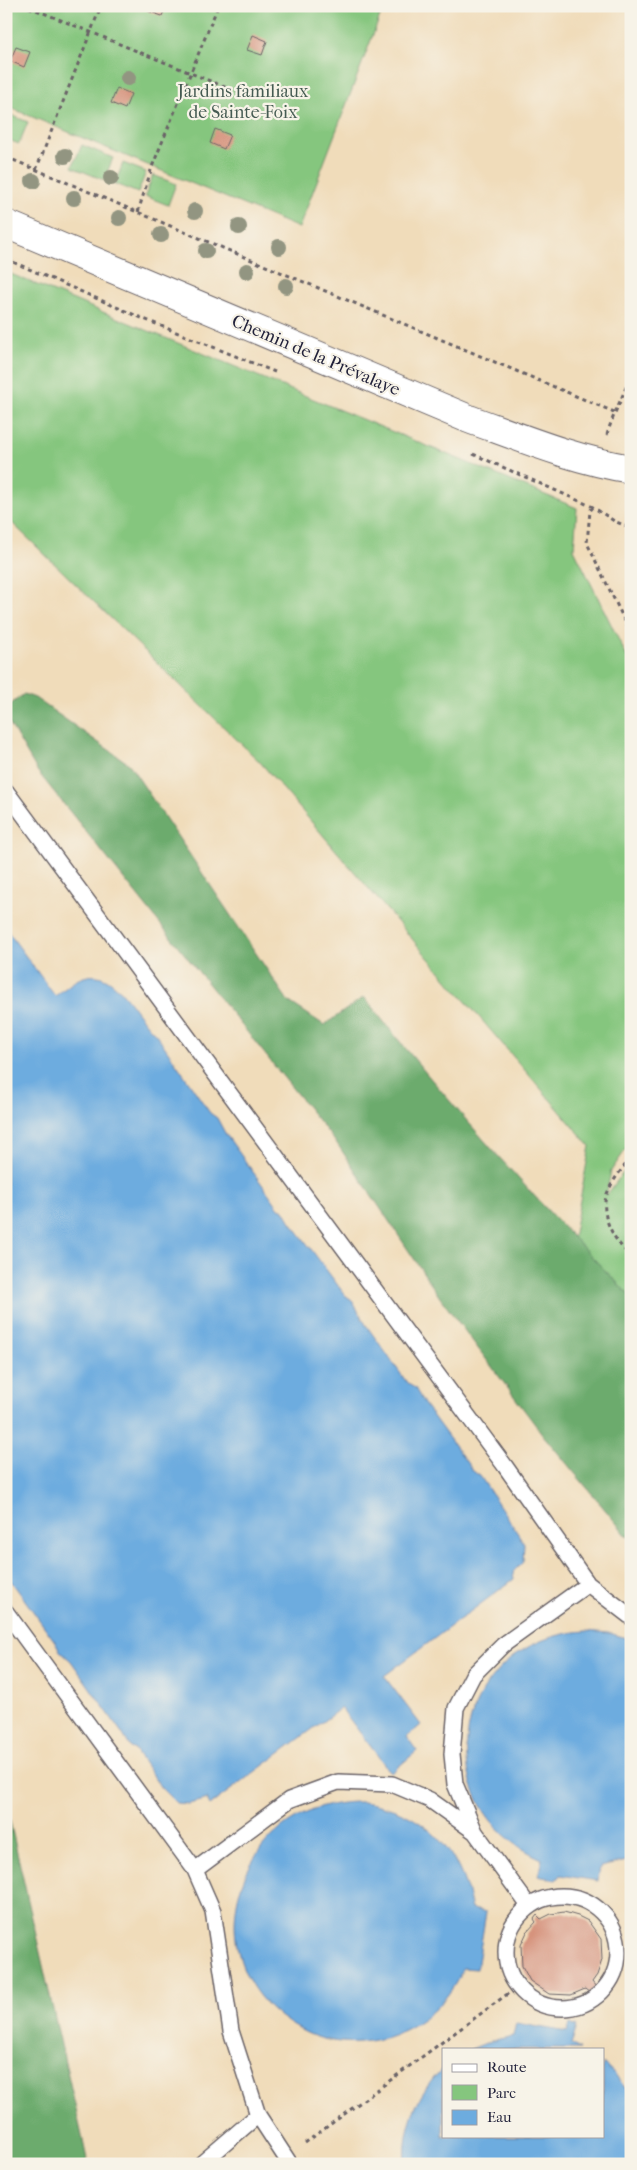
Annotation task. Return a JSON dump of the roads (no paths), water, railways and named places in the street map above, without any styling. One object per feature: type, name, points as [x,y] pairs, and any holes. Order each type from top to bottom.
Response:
[{"type":"street","name":"Chemin de la Prévalaye","points":[[6,224],[469,419],[542,446],[602,464],[631,469]]},
{"type":"lane","points":[[6,792],[505,1466],[588,1584],[631,1616]]},
{"type":"lane","points":[[529,1906],[475,1832],[455,1784],[452,1754],[456,1708],[473,1675],[503,1645],[588,1584]]},
{"type":"lane","points":[[6,1612],[195,1870],[213,1911],[231,2031],[258,2115],[287,2161]]},
{"type":"lane","points":[[195,1870],[289,1800],[338,1782],[392,1784],[430,1800],[475,1832]]},
{"type":"lane","points":[[551,1896],[575,1897],[597,1907],[612,1926],[619,1949],[615,1973],[602,1993],[582,2006],[558,2009],[535,2003],[517,1987],[507,1967],[506,1944],[513,1922],[529,1906],[551,1896]]},
{"type":"lane","points":[[201,2164],[258,2115]]},
{"type":"water","points":[[6,929],[55,996],[80,978],[95,976],[106,979],[124,995],[156,1034],[210,1113],[217,1118],[225,1133],[279,1208],[284,1210],[345,1295],[352,1300],[366,1325],[408,1384],[415,1388],[424,1404],[473,1471],[480,1476],[524,1543],[523,1562],[513,1572],[514,1579],[384,1676],[421,1725],[407,1737],[417,1751],[391,1773],[341,1708],[210,1805],[207,1799],[189,1804],[176,1803],[161,1788],[135,1750],[131,1748],[71,1661],[60,1651],[6,1574]]},
{"type":"water","points":[[586,1631],[608,1633],[631,1639],[631,1860],[600,1867],[598,1881],[560,1875],[556,1880],[538,1876],[542,1859],[503,1834],[479,1802],[468,1765],[469,1728],[482,1692],[506,1662],[541,1641]]},
{"type":"water","points":[[363,1802],[404,1814],[422,1824],[436,1836],[449,1851],[459,1868],[472,1909],[486,1912],[477,1969],[463,1968],[450,1991],[433,2011],[411,2026],[387,2037],[365,2042],[342,2042],[320,2038],[299,2029],[264,2001],[243,1967],[235,1929],[240,1891],[256,1856],[283,1827],[319,1808]]},
{"type":"water","points":[[516,2023],[567,2032],[570,2024],[577,2027],[571,2044],[578,2048],[474,2048],[491,2041],[513,2036]]},
{"type":"water","points":[[604,2064],[615,2074],[631,2096],[631,2164],[406,2164],[407,2137],[410,2124],[419,2100],[442,2069],[442,2138],[604,2138]]},
{"type":"park label","name":"Jardins familiaux de Sainte-Foix","points":[[243,101]]}]
